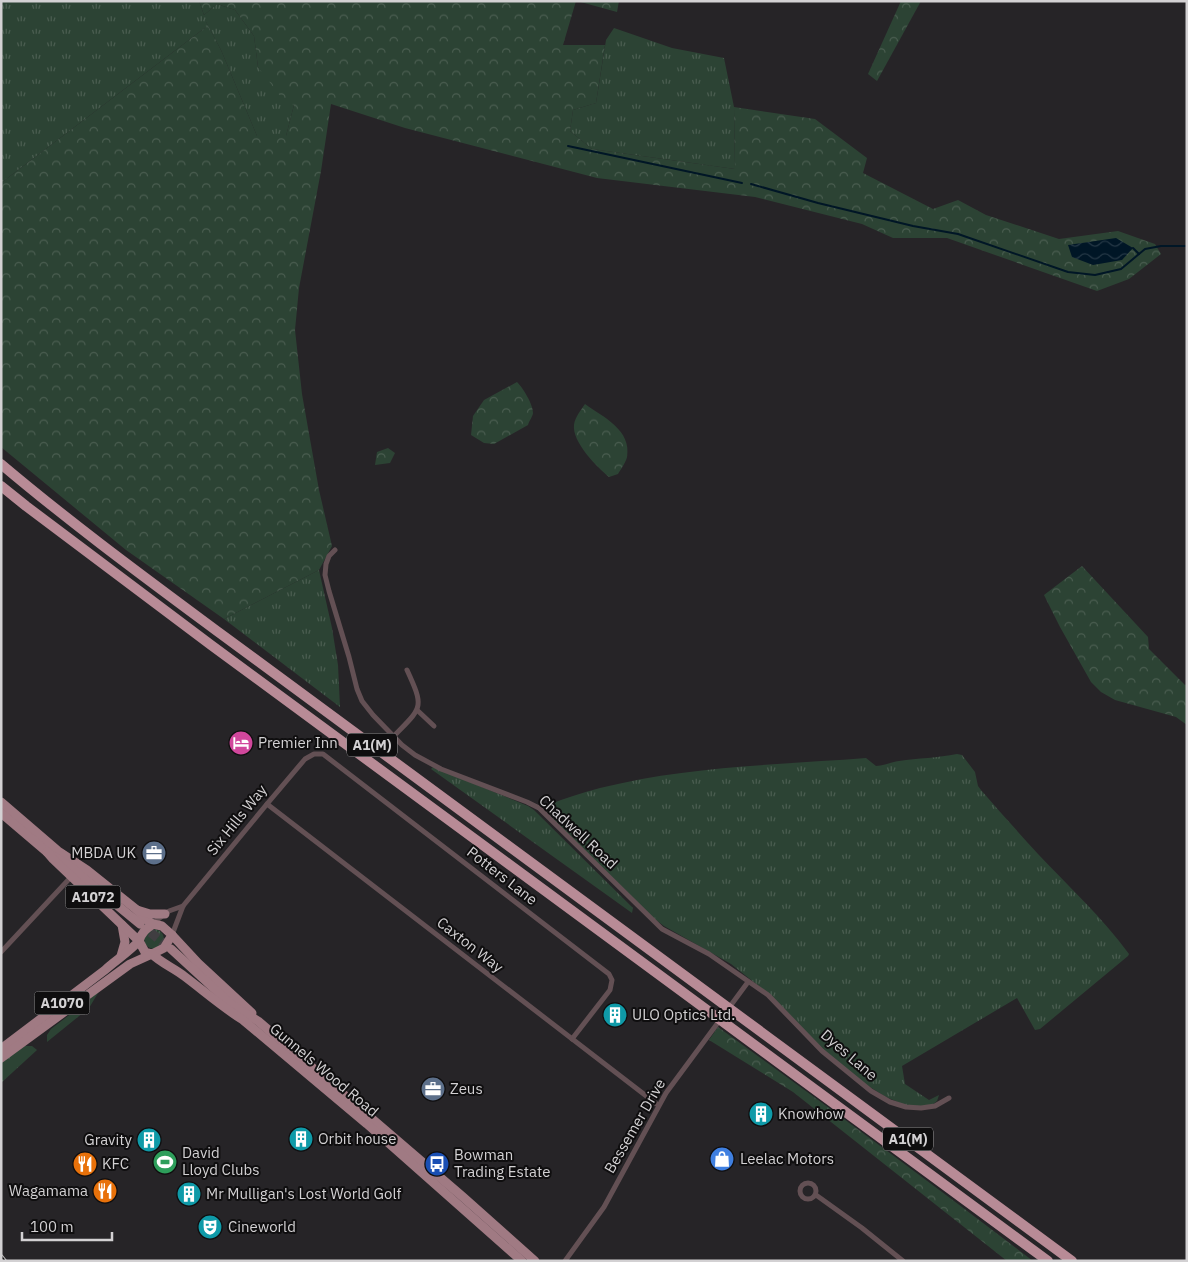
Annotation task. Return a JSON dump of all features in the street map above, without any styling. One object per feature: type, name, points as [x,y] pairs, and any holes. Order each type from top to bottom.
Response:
[{"type":"highway","name":"A1(M)","points":[[1,464],[34,493],[109,550],[1072,1261]]},
{"type":"highway","name":"A1(M)","points":[[1,486],[94,558],[1048,1261]]},
{"type":"main road","name":"Gunnels Wood Road","points":[[1,802],[58,851],[87,870],[137,910],[145,919],[153,924],[162,926],[258,1021]]},
{"type":"main road","name":"Gunnels Wood Road","points":[[1,813],[47,852],[68,864],[140,924]]},
{"type":"main road","name":"Gunnels Wood Road","points":[[58,851],[68,864]]},
{"type":"main road","name":"Gunnels Wood Road","points":[[47,852],[52,860],[139,942],[145,952],[152,954],[184,976],[224,1008],[243,1020],[367,1124],[518,1259]]},
{"type":"main road","points":[[137,910],[150,914],[165,914]]},
{"type":"main road","points":[[139,942],[140,935],[153,924]]},
{"type":"main road","points":[[121,956],[125,942],[122,925]]},
{"type":"main road","points":[[152,954],[164,948],[172,935]]},
{"type":"main road","name":"A1070","points":[[1,1049],[130,951],[139,942]]},
{"type":"main road","name":"Gunnels Wood Road","points":[[171,950],[232,1005],[258,1021],[535,1261]]},
{"type":"main road","name":"A1070","points":[[1,1058],[130,964],[152,954]]},
{"type":"main road","name":"Gunnels Wood Road","points":[[232,1005],[243,1020]]},
{"type":"street","name":"Chadwell Road","points":[[335,550],[326,564],[325,575],[357,689],[362,701],[393,736],[415,755],[441,769],[539,808],[662,929],[709,954],[748,982]]},
{"type":"street","points":[[393,736],[417,710],[419,703],[418,695],[407,670]]},
{"type":"street","points":[[417,710],[434,726]]},
{"type":"street","name":"Six Hills Way","points":[[172,935],[183,906],[305,759],[314,754]]},
{"type":"street","name":"Potters Lane","points":[[314,754],[323,754],[328,757],[609,974],[612,980],[610,990],[572,1039]]},
{"type":"street","name":"Caxton Way","points":[[267,804],[658,1105]]},
{"type":"street","points":[[1,952],[71,877]]},
{"type":"street","name":"Six Hills Way","points":[[153,924],[169,911],[183,906]]},
{"type":"street","name":"Dyes Lane","points":[[748,982],[768,994],[822,1051],[848,1073],[871,1091],[890,1102],[906,1107],[921,1108],[935,1106],[949,1098]]},
{"type":"street","name":"Bessemer Drive","points":[[565,1261],[604,1207],[658,1105],[748,982]]},
{"type":"street","points":[[816,1195],[862,1228],[903,1261]]},
{"type":"green space","points":[[1,1],[199,1],[204,15],[217,4],[235,10],[254,36],[258,67],[294,105],[286,136],[257,136],[221,50],[206,22],[206,27],[1,183]]},
{"type":"green space","points":[[199,1],[576,1],[563,45],[605,45],[596,103],[573,110],[570,131],[592,149],[735,169],[734,107],[815,119],[867,158],[863,173],[933,209],[958,200],[986,215],[1059,239],[1118,231],[1155,244],[1161,254],[1129,279],[1097,291],[947,238],[893,238],[862,224],[755,197],[597,178],[405,128],[331,104],[321,171],[299,288],[295,330],[302,394],[319,490],[332,546],[319,570],[224,619],[126,550],[1,447],[1,183],[206,27],[205,20],[221,50],[257,136],[286,136],[294,105],[284,101],[258,67],[254,36],[235,10],[217,4],[204,15]]},
{"type":"green space","points":[[577,1],[619,1],[617,12]]},
{"type":"green space","points":[[901,1],[921,1],[877,81],[868,74]]},
{"type":"green space","points":[[614,28],[672,48],[724,58],[734,107],[735,169],[592,149],[570,131],[573,110],[596,103],[606,40]]},
{"type":"green space","points":[[517,382],[533,409],[528,425],[494,444],[484,443],[471,435],[473,416],[484,400]]},
{"type":"green space","points":[[585,404],[615,425],[625,439],[627,457],[618,474],[609,477],[592,461],[577,439],[574,425],[578,414]]},
{"type":"green space","points":[[388,448],[395,453],[390,463],[375,465],[377,452]]},
{"type":"green space","points":[[1082,566],[1148,637],[1149,649],[1185,685],[1187,684],[1187,725],[1176,717],[1115,700],[1101,692],[1091,682],[1044,595]]},
{"type":"green space","points":[[319,570],[338,665],[340,707],[224,619]]},
{"type":"green space","points":[[962,755],[975,772],[978,786],[981,790],[1038,854],[1097,915],[1129,954],[1040,1029],[1035,1030],[1017,998],[902,1066],[905,1084],[929,1100],[939,1095],[937,1101],[932,1105],[920,1107],[905,1105],[886,1097],[849,1074],[760,987],[731,964],[664,926],[648,914],[560,827],[545,809],[546,806],[553,803],[593,790],[666,775],[732,767],[866,758],[876,766],[879,766],[899,761]]},
{"type":"green space","points":[[433,767],[534,810],[633,908],[632,913],[431,769]]},
{"type":"green space","points":[[154,929],[161,932],[164,939],[161,946],[154,949],[147,946],[144,939],[147,932]]},
{"type":"green space","points":[[101,988],[89,1008],[47,1042],[47,1035],[51,1029]]},
{"type":"green space","points":[[718,1027],[1033,1261],[1007,1261],[793,1092],[709,1040]]},
{"type":"green space","points":[[25,1046],[32,1046],[37,1050],[1,1083],[1,1062]]},
{"type":"water","points":[[1116,238],[1133,248],[1122,260],[1093,265],[1072,257],[1068,245]]},
{"type":"waterway","points":[[568,146],[742,183]]},
{"type":"waterway","points":[[751,184],[818,203],[913,226],[958,234],[1068,272],[1095,275],[1121,269],[1145,249],[1161,246],[1187,246]]},
{"type":"waterway","points":[[1133,248],[1139,254]]},
{"type":"tunnel","points":[[140,924],[171,949]]},
{"type":"railway","points":[[1,1256],[5,1261]]},
{"type":"place","name":"Premier Inn","points":[[241,743]]},
{"type":"place","name":"MBDA UK","points":[[154,853]]},
{"type":"place","name":"ULO Optics Ltd.","points":[[615,1015]]},
{"type":"place","name":"Zeus","points":[[433,1089]]},
{"type":"place","name":"Knowhow","points":[[761,1114]]},
{"type":"place","name":"Orbit house","points":[[301,1139]]},
{"type":"place","name":"Gravity","points":[[149,1140]]},
{"type":"place","name":"Leelac Motors","points":[[722,1159]]},
{"type":"place","name":"David Lloyd Clubs","points":[[165,1162]]},
{"type":"place","name":"KFC","points":[[85,1164]]},
{"type":"place","name":"Bowman Trading Estate","points":[[437,1164]]},
{"type":"place","name":"Wagamama","points":[[105,1191]]},
{"type":"place","name":"Mr Mulligan's Lost World Golf","points":[[189,1194]]},
{"type":"place","name":"Cineworld","points":[[210,1227]]}]
